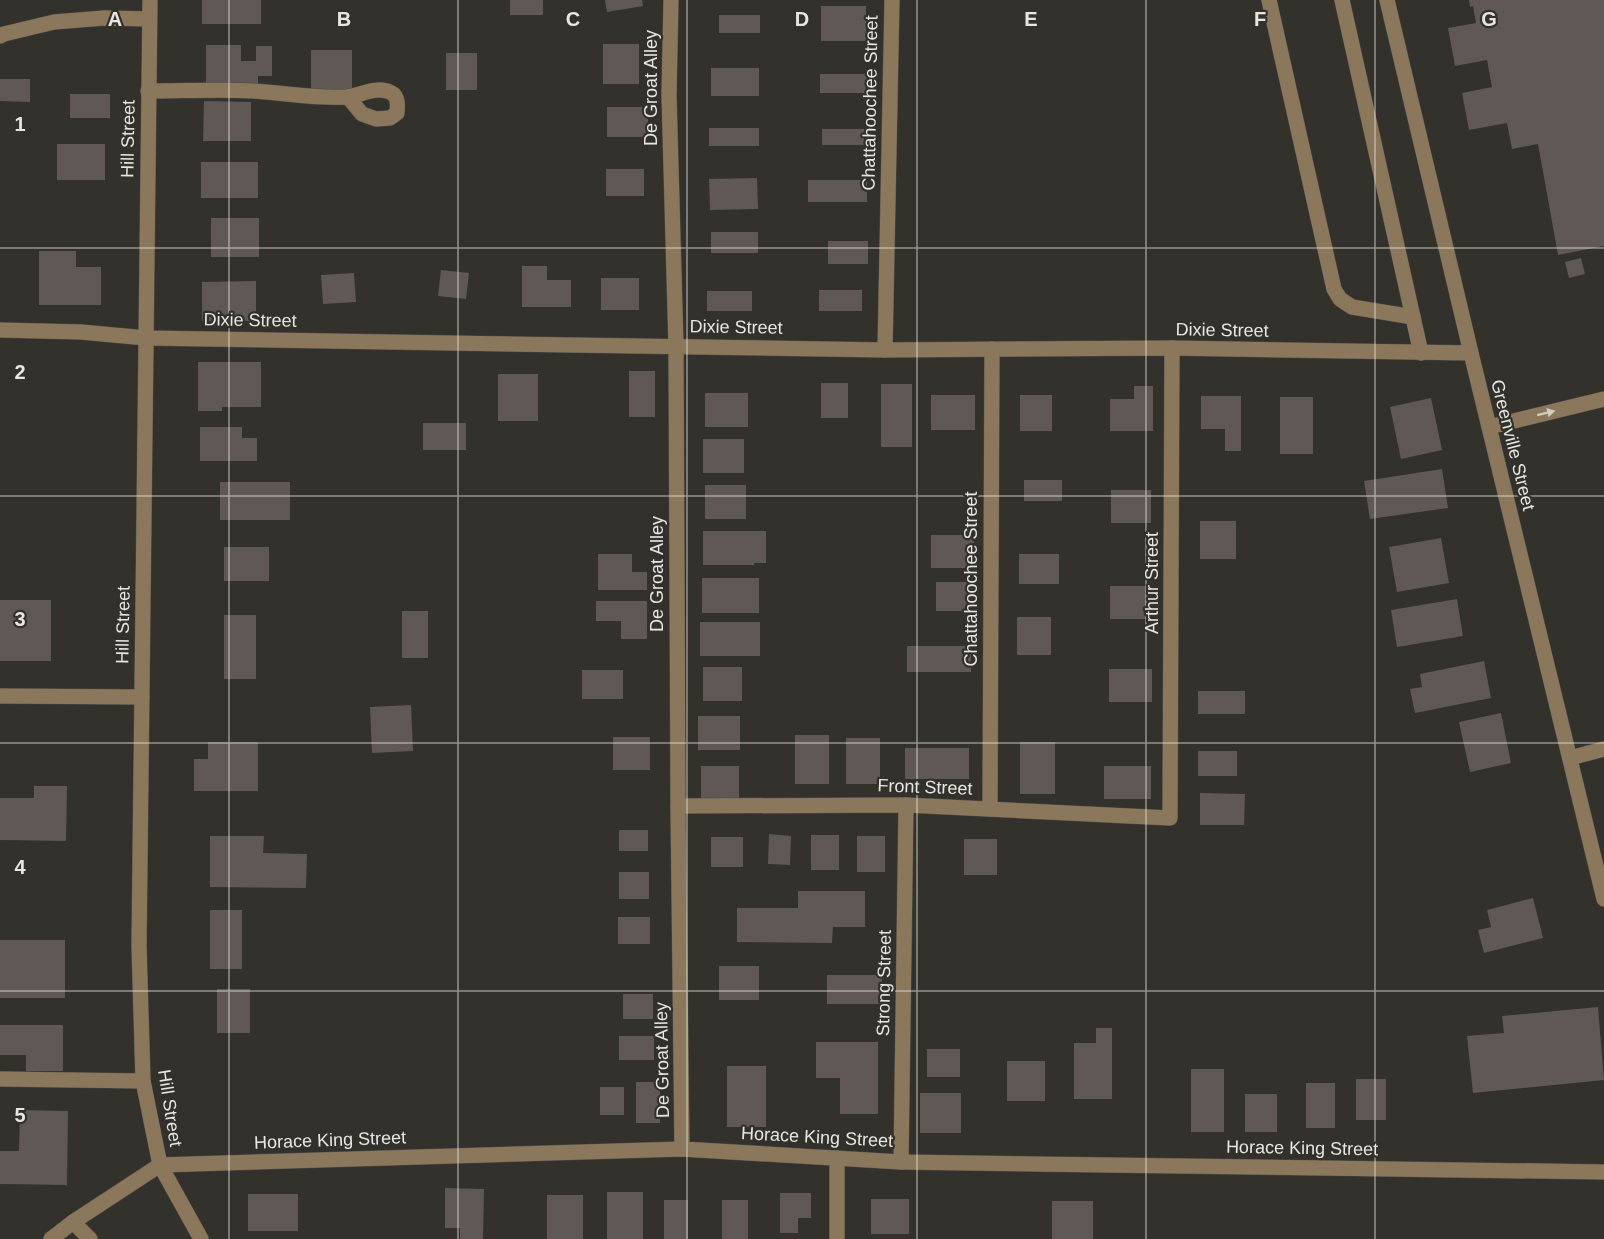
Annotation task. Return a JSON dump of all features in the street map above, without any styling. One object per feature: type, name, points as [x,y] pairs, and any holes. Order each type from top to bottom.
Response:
[{"type":"street","name":"Hill Street","points":[[150,0],[139,946],[143,1082],[160,1165],[201,1239]]},
{"type":"street","name":"De Groat Alley","points":[[671,0],[669,95],[676,346],[682,1149]]},
{"type":"street","name":"Chattahoochee Street","points":[[885,350],[892,0]]},
{"type":"street","points":[[1269,0],[1334,289],[1340,299],[1352,307],[1413,317]]},
{"type":"street","points":[[1342,0],[1421,352]]},
{"type":"street","name":"Greenville Street","points":[[1387,0],[1570,758],[1597,837],[1604,899]]},
{"type":"street","points":[[0,36],[54,22],[104,18],[150,20]]},
{"type":"street","points":[[148,91],[255,91],[288,95],[348,97]]},
{"type":"street","name":"Dixie Street","points":[[0,330],[81,332],[146,338],[885,350],[1172,348],[1471,353]]},
{"type":"street","name":"Arthur Street","points":[[1170,818],[1172,348]]},
{"type":"street","name":"Chattahoochee Street","points":[[990,810],[992,349]]},
{"type":"street","points":[[1489,427],[1604,399]]},
{"type":"street","points":[[0,696],[142,697]]},
{"type":"street","points":[[1570,758],[1604,749]]},
{"type":"street","name":"Front Street","points":[[678,807],[906,805],[1170,818]]},
{"type":"street","name":"Strong Street","points":[[901,1161],[906,805]]},
{"type":"street","points":[[0,1079],[143,1082]]},
{"type":"street","name":"Horace King Street","points":[[160,1165],[682,1149],[901,1161],[1604,1173]]},
{"type":"street","points":[[837,1158],[837,1239]]},
{"type":"street","points":[[51,1239],[160,1165]]},
{"type":"street","points":[[73,1222],[90,1239]]},
{"type":"building","points":[[202,0],[261,0],[261,24],[202,24]]},
{"type":"building","points":[[510,0],[543,0],[543,15],[510,15]]},
{"type":"building","points":[[605,0],[642,0],[643,6],[607,12]]},
{"type":"building","points":[[1469,0],[1604,0],[1604,246],[1558,255],[1538,144],[1512,149],[1507,123],[1469,130],[1462,93],[1492,87],[1487,60],[1455,66],[1448,28],[1476,23],[1473,6],[1470,7]]},
{"type":"building","points":[[821,6],[866,6],[866,41],[821,41]]},
{"type":"building","points":[[719,15],[760,15],[760,33],[719,33]]},
{"type":"building","points":[[603,44],[639,44],[639,84],[603,84]]},
{"type":"building","points":[[206,45],[241,45],[241,61],[256,61],[256,46],[272,46],[272,76],[258,76],[258,87],[206,87]]},
{"type":"building","points":[[311,50],[352,50],[352,91],[311,91]]},
{"type":"building","points":[[446,53],[477,53],[477,90],[446,90]]},
{"type":"building","points":[[711,68],[759,68],[759,96],[711,96]]},
{"type":"building","points":[[820,74],[868,74],[868,93],[820,93]]},
{"type":"building","points":[[0,79],[30,79],[30,102],[0,101]]},
{"type":"building","points":[[70,94],[110,94],[110,118],[70,118]]},
{"type":"building","points":[[204,101],[251,102],[251,141],[203,141]]},
{"type":"building","points":[[607,107],[648,107],[648,137],[607,137]]},
{"type":"building","points":[[709,128],[759,128],[759,146],[709,146]]},
{"type":"building","points":[[822,129],[864,129],[864,145],[822,145]]},
{"type":"building","points":[[57,144],[105,144],[105,180],[57,180]]},
{"type":"building","points":[[201,162],[258,162],[258,198],[201,198]]},
{"type":"building","points":[[606,169],[644,169],[644,196],[606,196]]},
{"type":"building","points":[[757,178],[758,209],[710,210],[709,179]]},
{"type":"building","points":[[808,180],[867,180],[867,202],[808,202]]},
{"type":"building","points":[[211,218],[259,218],[259,257],[211,257]]},
{"type":"building","points":[[711,232],[758,232],[758,253],[711,253]]},
{"type":"building","points":[[828,241],[868,241],[868,264],[828,264]]},
{"type":"building","points":[[39,251],[76,251],[76,267],[101,267],[101,305],[39,305]]},
{"type":"building","points":[[1581,258],[1585,274],[1569,278],[1565,262]]},
{"type":"building","points":[[522,266],[547,266],[547,280],[571,280],[571,307],[522,307]]},
{"type":"building","points":[[441,270],[469,273],[466,299],[438,296]]},
{"type":"building","points":[[354,273],[356,302],[323,304],[321,275]]},
{"type":"building","points":[[601,278],[639,278],[639,310],[601,310]]},
{"type":"building","points":[[256,281],[256,321],[202,321],[202,282]]},
{"type":"building","points":[[819,290],[862,290],[862,311],[819,311]]},
{"type":"building","points":[[707,291],[752,291],[752,311],[707,311]]},
{"type":"building","points":[[198,362],[261,362],[261,407],[222,407],[222,411],[198,411]]},
{"type":"building","points":[[629,371],[655,371],[655,417],[629,417]]},
{"type":"building","points":[[498,374],[538,374],[538,421],[498,421]]},
{"type":"building","points":[[821,383],[848,383],[848,418],[821,418]]},
{"type":"building","points":[[881,384],[912,384],[912,447],[881,447]]},
{"type":"building","points":[[1134,386],[1153,386],[1153,431],[1110,431],[1110,399],[1134,399]]},
{"type":"building","points":[[705,393],[748,393],[748,427],[705,427]]},
{"type":"building","points":[[931,395],[975,395],[975,430],[931,430]]},
{"type":"building","points":[[1020,395],[1052,395],[1052,431],[1020,431]]},
{"type":"building","points":[[1201,396],[1241,396],[1241,451],[1225,451],[1225,429],[1201,429]]},
{"type":"building","points":[[1280,397],[1313,397],[1313,454],[1280,454]]},
{"type":"building","points":[[1431,398],[1442,450],[1401,459],[1390,407]]},
{"type":"building","points":[[423,423],[466,423],[466,450],[423,450]]},
{"type":"building","points":[[200,427],[242,427],[242,438],[257,438],[257,461],[200,461]]},
{"type":"building","points":[[703,439],[744,439],[744,473],[703,473]]},
{"type":"building","points":[[1442,469],[1448,508],[1370,519],[1364,481]]},
{"type":"building","points":[[1024,480],[1062,480],[1062,501],[1024,501]]},
{"type":"building","points":[[220,482],[290,482],[290,520],[220,520]]},
{"type":"building","points":[[705,485],[746,485],[746,519],[705,519]]},
{"type":"building","points":[[1111,490],[1151,490],[1151,523],[1111,523]]},
{"type":"building","points":[[1200,521],[1236,521],[1236,559],[1200,559]]},
{"type":"building","points":[[703,531],[766,531],[766,563],[703,565]]},
{"type":"building","points":[[931,535],[974,535],[974,568],[931,568]]},
{"type":"building","points":[[1441,538],[1449,583],[1397,592],[1389,547]]},
{"type":"building","points":[[224,547],[269,547],[269,581],[224,581]]},
{"type":"building","points":[[598,554],[632,554],[632,572],[647,572],[647,590],[598,590]]},
{"type":"building","points":[[1019,554],[1059,554],[1059,584],[1019,584]]},
{"type":"building","points":[[702,578],[759,578],[759,613],[702,613]]},
{"type":"building","points":[[936,582],[972,582],[972,611],[936,611]]},
{"type":"building","points":[[1110,586],[1152,586],[1152,619],[1110,619]]},
{"type":"building","points":[[1457,599],[1463,636],[1397,647],[1391,610]]},
{"type":"building","points":[[0,600],[51,600],[51,661],[0,661]]},
{"type":"building","points":[[596,601],[647,601],[647,639],[621,639],[621,621],[596,621]]},
{"type":"building","points":[[402,611],[428,611],[428,658],[402,658]]},
{"type":"building","points":[[224,615],[256,615],[256,679],[224,679]]},
{"type":"building","points":[[1017,617],[1051,617],[1051,655],[1017,655]]},
{"type":"building","points":[[700,622],[760,622],[760,656],[700,656]]},
{"type":"building","points":[[907,646],[971,646],[971,672],[907,672]]},
{"type":"building","points":[[1484,661],[1491,698],[1415,713],[1410,689],[1422,687],[1420,674]]},
{"type":"building","points":[[703,667],[742,667],[742,701],[703,701]]},
{"type":"building","points":[[1109,669],[1152,669],[1152,702],[1109,702]]},
{"type":"building","points":[[582,670],[623,670],[623,699],[582,699]]},
{"type":"building","points":[[1198,691],[1245,691],[1245,714],[1198,714]]},
{"type":"building","points":[[411,705],[413,751],[372,753],[370,707]]},
{"type":"building","points":[[1501,713],[1511,763],[1470,772],[1459,722]]},
{"type":"building","points":[[698,716],[740,716],[740,750],[698,750]]},
{"type":"building","points":[[795,735],[829,735],[829,784],[795,784]]},
{"type":"building","points":[[613,737],[650,737],[650,770],[613,770]]},
{"type":"building","points":[[846,738],[880,738],[880,784],[846,784]]},
{"type":"building","points":[[208,742],[258,742],[258,791],[194,791],[194,759],[208,759]]},
{"type":"building","points":[[1020,742],[1055,742],[1055,794],[1020,794]]},
{"type":"building","points":[[905,748],[969,748],[969,779],[905,779]]},
{"type":"building","points":[[1198,751],[1237,751],[1237,776],[1198,776]]},
{"type":"building","points":[[701,766],[739,766],[739,800],[701,800]]},
{"type":"building","points":[[1104,766],[1151,766],[1151,799],[1104,799]]},
{"type":"building","points":[[34,786],[67,786],[66,841],[0,840],[0,798],[34,798]]},
{"type":"building","points":[[1200,793],[1245,794],[1244,825],[1200,825]]},
{"type":"building","points":[[619,830],[648,830],[648,851],[619,851]]},
{"type":"building","points":[[769,834],[791,836],[790,865],[768,864]]},
{"type":"building","points":[[811,835],[839,835],[839,870],[811,870]]},
{"type":"building","points":[[210,836],[264,836],[263,853],[307,854],[306,888],[210,887]]},
{"type":"building","points":[[857,836],[885,836],[885,872],[857,872]]},
{"type":"building","points":[[711,837],[743,837],[743,867],[711,867]]},
{"type":"building","points":[[964,839],[997,839],[997,875],[964,875]]},
{"type":"building","points":[[619,872],[649,872],[649,899],[619,899]]},
{"type":"building","points":[[798,891],[865,891],[865,927],[833,927],[832,943],[737,942],[737,908],[798,908]]},
{"type":"building","points":[[1533,898],[1543,938],[1484,953],[1478,930],[1491,927],[1487,910]]},
{"type":"building","points":[[210,910],[242,910],[242,969],[210,969]]},
{"type":"building","points":[[618,917],[650,917],[650,944],[618,944]]},
{"type":"building","points":[[0,940],[65,940],[65,998],[0,998]]},
{"type":"building","points":[[719,966],[759,966],[759,1000],[719,1000]]},
{"type":"building","points":[[827,975],[882,975],[882,1004],[827,1004]]},
{"type":"building","points":[[217,989],[250,989],[250,1033],[217,1033]]},
{"type":"building","points":[[623,994],[653,994],[653,1019],[623,1019]]},
{"type":"building","points":[[1598,1007],[1604,1080],[1473,1093],[1467,1036],[1504,1033],[1502,1016]]},
{"type":"building","points":[[0,1025],[63,1025],[63,1071],[26,1071],[26,1055],[0,1055]]},
{"type":"building","points":[[1096,1028],[1112,1028],[1112,1099],[1074,1099],[1074,1043],[1096,1043]]},
{"type":"building","points":[[619,1036],[654,1036],[654,1060],[619,1060]]},
{"type":"building","points":[[816,1042],[878,1042],[878,1114],[840,1114],[840,1078],[816,1078]]},
{"type":"building","points":[[927,1049],[960,1049],[960,1077],[927,1077]]},
{"type":"building","points":[[1007,1061],[1045,1061],[1045,1101],[1007,1101]]},
{"type":"building","points":[[727,1066],[766,1066],[766,1127],[727,1127]]},
{"type":"building","points":[[1191,1069],[1224,1069],[1224,1132],[1191,1132]]},
{"type":"building","points":[[1356,1079],[1386,1079],[1386,1120],[1356,1120]]},
{"type":"building","points":[[636,1082],[660,1082],[660,1123],[636,1123]]},
{"type":"building","points":[[1306,1083],[1335,1083],[1335,1128],[1306,1128]]},
{"type":"building","points":[[600,1087],[624,1087],[624,1115],[600,1115]]},
{"type":"building","points":[[920,1093],[961,1093],[961,1133],[920,1133]]},
{"type":"building","points":[[1245,1094],[1277,1094],[1277,1132],[1245,1132]]},
{"type":"building","points":[[20,1110],[68,1111],[67,1185],[0,1184],[0,1151],[19,1151]]},
{"type":"building","points":[[445,1188],[484,1189],[483,1239],[460,1239],[460,1228],[445,1228]]},
{"type":"building","points":[[607,1192],[643,1192],[643,1239],[607,1239]]},
{"type":"building","points":[[780,1193],[811,1193],[811,1218],[798,1218],[798,1233],[780,1233]]},
{"type":"building","points":[[248,1194],[298,1194],[298,1231],[248,1231]]},
{"type":"building","points":[[547,1195],[583,1195],[583,1239],[547,1239]]},
{"type":"building","points":[[871,1199],[909,1199],[909,1234],[871,1234]]},
{"type":"building","points":[[664,1200],[688,1200],[688,1239],[664,1239]]},
{"type":"building","points":[[722,1200],[748,1200],[748,1239],[722,1239]]},
{"type":"building","points":[[1052,1201],[1093,1201],[1093,1239],[1052,1239]]}]
